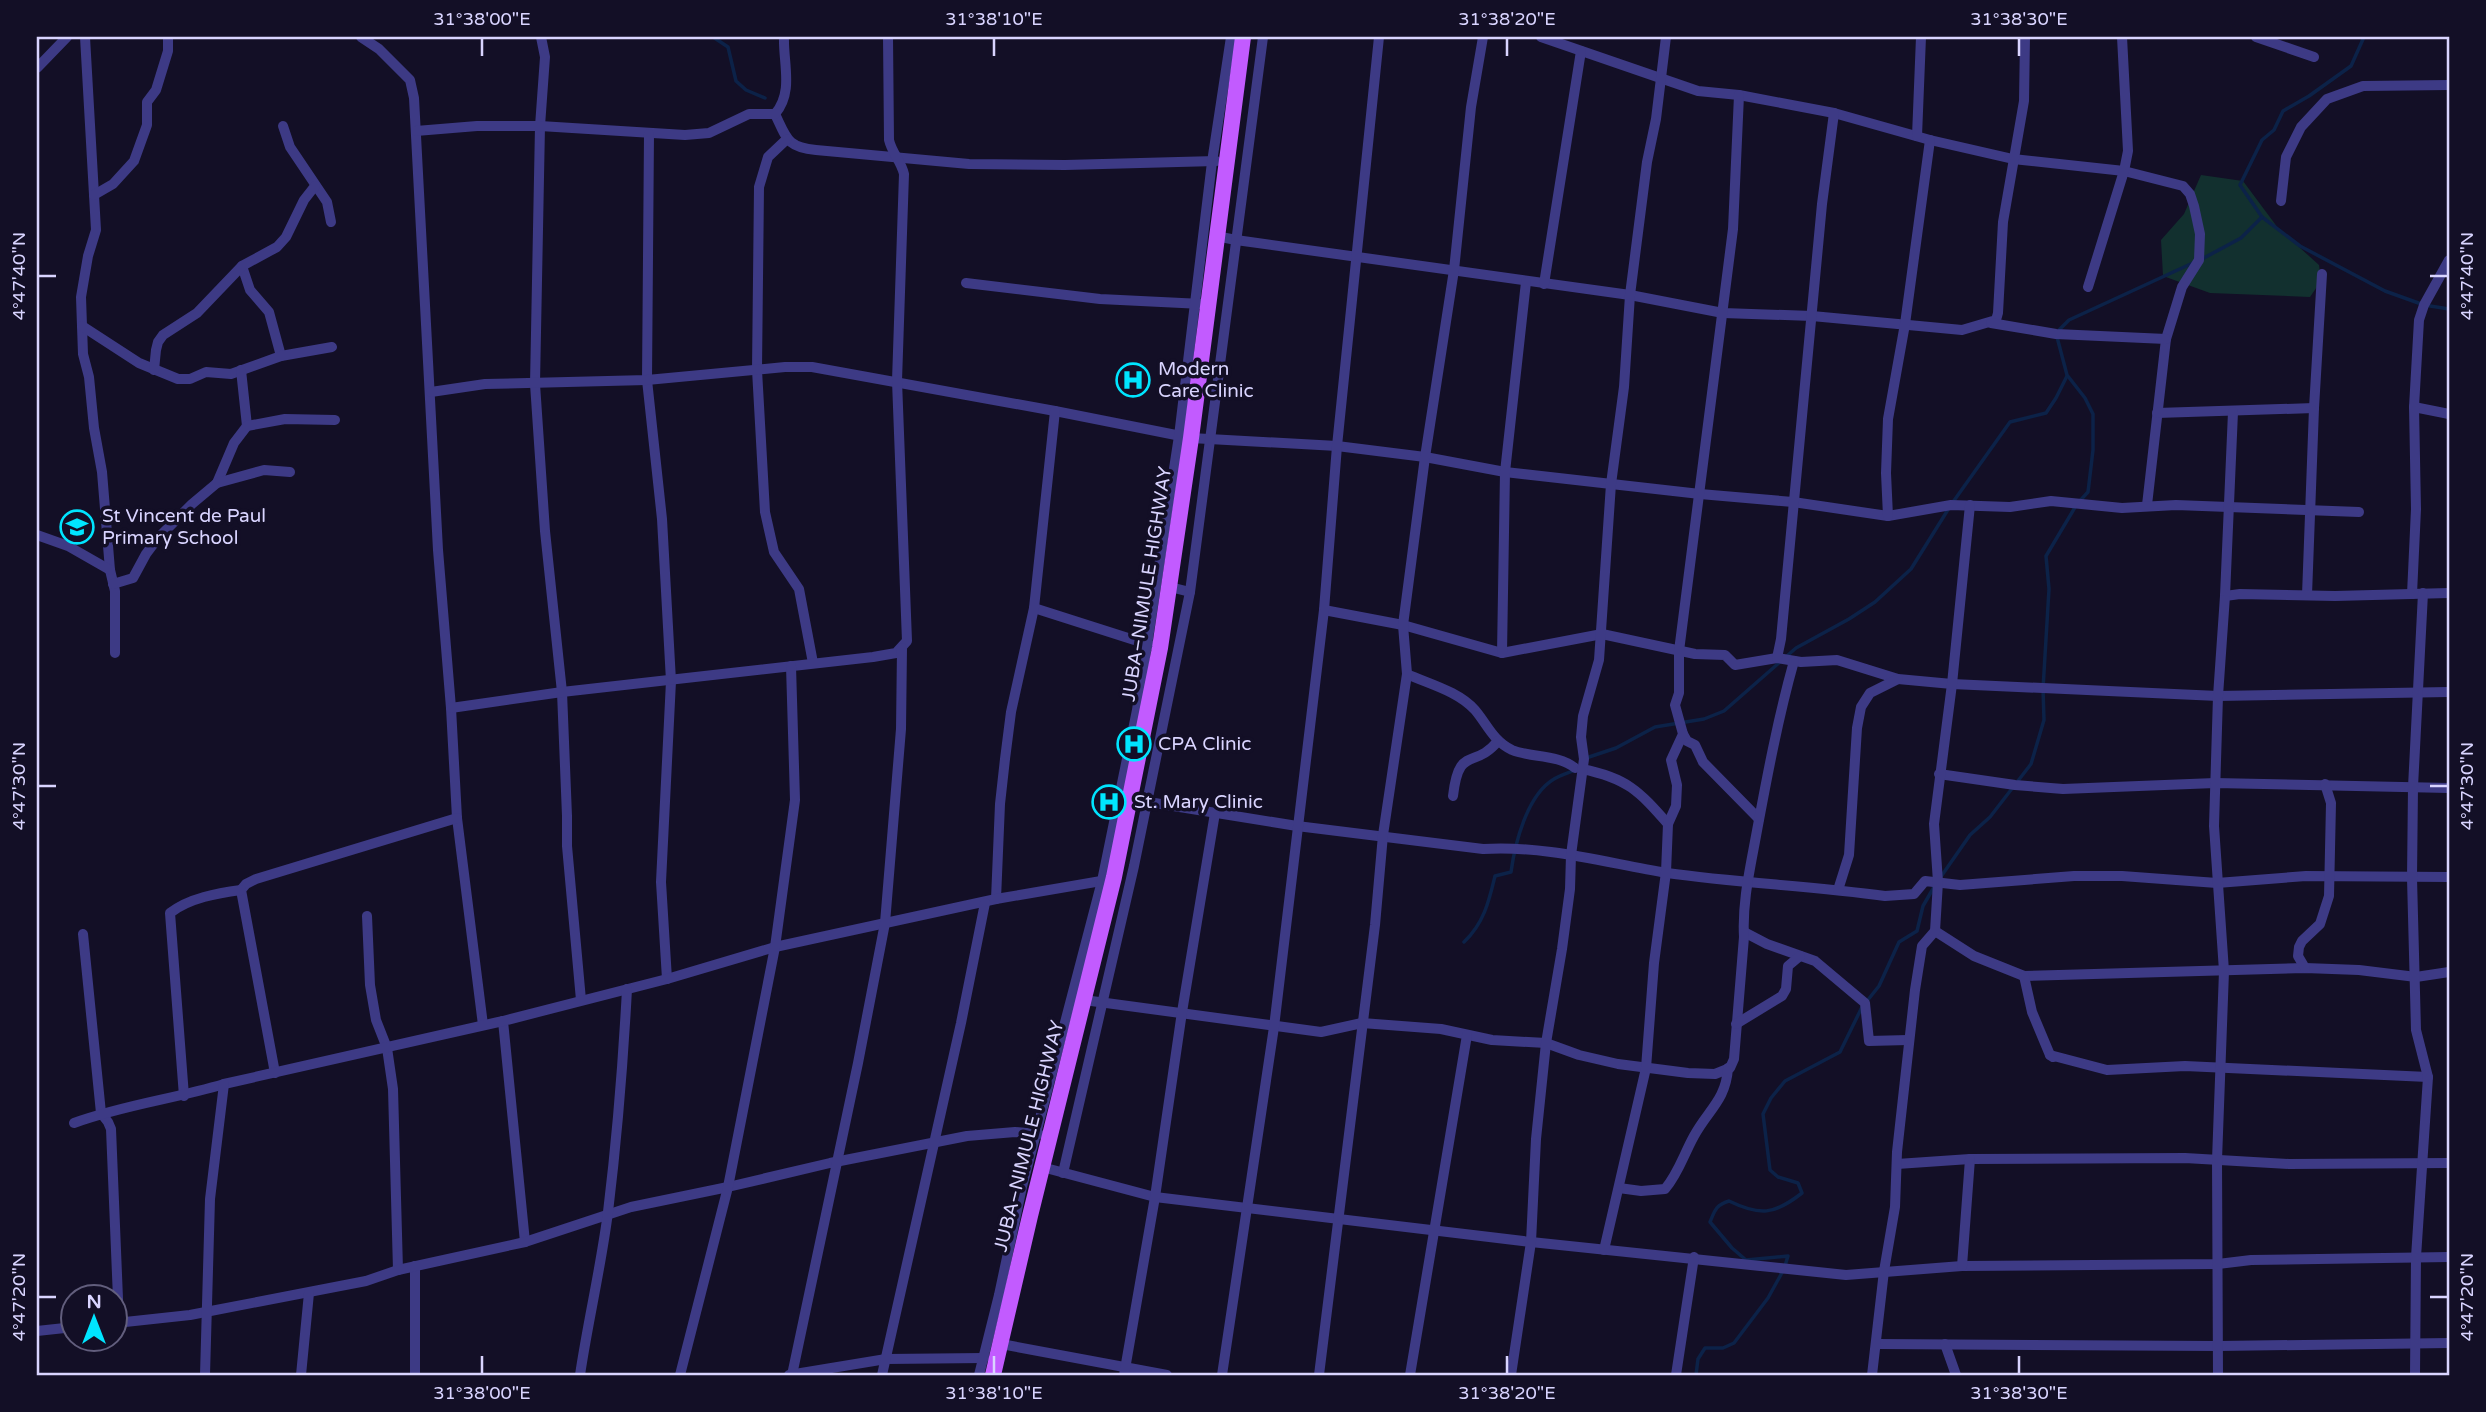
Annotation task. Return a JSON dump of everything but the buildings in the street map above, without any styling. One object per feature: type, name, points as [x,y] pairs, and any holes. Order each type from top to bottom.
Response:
[{"type":"main road","name":"JUBA–NIMULE HIGHWAY","points":[[993,1375],[1042,1167],[1042,1135],[1084,1000],[1108,879],[1130,799],[1153,646],[1170,586],[1201,304],[1216,236],[1219,161],[1242,37]]},
{"type":"street","points":[[37,68],[67,37]]},
{"type":"street","points":[[85,37],[96,230],[88,256],[81,297],[83,354],[89,377],[102,472],[113,584],[115,653]]},
{"type":"street","points":[[94,195],[113,184],[134,161],[147,125],[147,102],[156,90],[167,51],[168,37]]},
{"type":"street","points":[[361,37],[379,49],[410,80],[416,131],[438,550],[457,818],[483,1025]]},
{"type":"street","points":[[541,37],[545,58],[540,126],[535,384],[545,531],[562,692],[566,846],[581,1000]]},
{"type":"street","points":[[775,114],[780,108],[788,80],[784,37]]},
{"type":"street","points":[[451,708],[562,692],[873,657],[896,653],[907,641],[897,381],[904,174],[889,140],[888,37]]},
{"type":"street","points":[[966,283],[1100,299],[1201,304],[1231,37]]},
{"type":"street","points":[[1063,1173],[1121,925],[1190,592],[1263,37]]},
{"type":"street","points":[[1222,1375],[1274,1027],[1324,610],[1337,446],[1379,37]]},
{"type":"street","points":[[1319,1375],[1384,835],[1407,674],[1403,625],[1425,457],[1454,270],[1471,107],[1483,37]]},
{"type":"street","points":[[1541,37],[1698,91],[1740,95],[1834,113],[1930,140],[2013,159],[2124,171],[2183,186],[2190,194],[2194,206],[2200,234],[2199,260],[2182,287],[2166,339],[2147,505]]},
{"type":"street","points":[[1511,1375],[1531,1242],[1536,1139],[1546,1043],[1570,889],[1583,716],[1600,660],[1611,484],[1624,387],[1630,295],[1647,162],[1657,118],[1666,37]]},
{"type":"street","points":[[1917,136],[1920,37]]},
{"type":"street","points":[[1216,236],[1630,295],[1723,313],[1812,316],[1962,330],[1991,323],[1996,320],[1998,313],[2003,222],[2024,101],[2025,37]]},
{"type":"street","points":[[2088,287],[2124,171],[2127,134],[2122,37]]},
{"type":"street","points":[[2256,37],[2314,58]]},
{"type":"street","points":[[1544,284],[1581,51]]},
{"type":"street","points":[[2281,201],[2286,157],[2301,127],[2327,99],[2362,86],[2449,85]]},
{"type":"street","points":[[1740,95],[1733,229],[1679,651],[1679,693],[1675,705],[1687,741],[1695,745],[1703,762],[1759,820]]},
{"type":"street","points":[[1777,658],[1781,639],[1822,204],[1834,113]]},
{"type":"street","points":[[416,131],[477,125],[685,135],[709,133],[750,114],[775,114]]},
{"type":"street","points":[[775,114],[787,139],[798,148],[898,158],[1010,164],[1219,161]]},
{"type":"street","points":[[283,126],[290,147],[327,202],[331,222]]},
{"type":"street","points":[[649,134],[647,380],[662,519],[671,681],[661,882],[667,979]]},
{"type":"street","points":[[787,139],[768,157],[759,187],[757,370],[765,512],[774,552],[799,589],[813,663]]},
{"type":"street","points":[[1888,516],[1888,419],[1905,324],[1930,140]]},
{"type":"street","points":[[154,370],[158,342],[163,335],[197,313],[242,266],[277,247],[286,237],[304,200],[316,186]]},
{"type":"street","points":[[2415,1375],[2416,1257],[2428,1077],[2416,1030],[2412,878],[2418,694],[2414,407],[2419,320],[2424,305],[2449,260]]},
{"type":"street","points":[[242,266],[250,290],[269,312],[281,356]]},
{"type":"street","points":[[2307,595],[2322,274]]},
{"type":"street","points":[[1502,653],[1505,472],[1526,282]]},
{"type":"street","points":[[1991,323],[2056,334],[2166,339]]},
{"type":"street","points":[[82,326],[139,363],[170,377],[184,380],[205,372],[231,374],[281,356],[332,346]]},
{"type":"street","points":[[431,392],[485,384],[647,380],[812,367],[1185,437],[1337,446],[1425,457],[1505,472],[1793,502],[1888,516],[1951,505],[2010,507],[2051,501],[2122,508],[2147,505],[2359,512]]},
{"type":"street","points":[[241,370],[247,426]]},
{"type":"street","points":[[2414,407],[2449,414]]},
{"type":"street","points":[[2157,413],[2314,408]]},
{"type":"street","points":[[996,899],[1000,804],[1005,759],[1013,702],[1034,608],[1055,411]]},
{"type":"street","points":[[2218,1375],[2217,1160],[2224,971],[2214,826],[2233,412]]},
{"type":"street","points":[[217,483],[234,443],[247,426],[285,419],[335,420]]},
{"type":"street","points":[[979,1375],[1108,879],[1137,709],[1153,646],[1185,437]]},
{"type":"street","points":[[113,584],[133,578],[158,538],[217,483],[264,470],[290,472]]},
{"type":"street","points":[[1872,1375],[1884,1271],[1895,1207],[1908,1040],[1922,946],[1935,932],[1938,882],[1934,824],[1952,684],[1970,505]]},
{"type":"street","points":[[37,536],[68,546],[110,570]]},
{"type":"street","points":[[1170,586],[1190,592]]},
{"type":"street","points":[[2371,595],[2449,593]]},
{"type":"street","points":[[2225,596],[2417,594]]},
{"type":"street","points":[[1034,608],[1153,646]]},
{"type":"street","points":[[1324,610],[1403,625],[1502,653],[1602,634],[1679,651],[1725,655],[1735,665],[1777,658],[1794,661],[1836,660],[1898,679],[1952,684],[2218,696],[2449,692]]},
{"type":"street","points":[[902,648],[901,729],[885,923],[791,1375],[886,1359],[984,1358]]},
{"type":"street","points":[[1619,1188],[1641,1191],[1665,1189],[1673,1180],[1699,1126],[1718,1104],[1727,1082],[1728,1068],[1734,1059],[1748,883],[1780,709],[1794,661]]},
{"type":"street","points":[[680,1375],[728,1187],[775,947],[795,800],[791,666]]},
{"type":"street","points":[[1407,674],[1459,697],[1475,710],[1498,741],[1512,750],[1567,762],[1579,769],[1623,781],[1635,789],[1668,824]]},
{"type":"street","points":[[1838,890],[1849,855],[1857,728],[1861,707],[1870,693],[1898,679]]},
{"type":"street","points":[[1604,1250],[1646,1068],[1654,963],[1666,872],[1668,824],[1676,806],[1677,785],[1671,760],[1683,734]]},
{"type":"street","points":[[1453,796],[1463,761],[1472,756],[1483,755],[1498,741]]},
{"type":"street","points":[[1939,774],[2063,789],[2215,783],[2449,788]]},
{"type":"street","points":[[2305,968],[2298,957],[2299,947],[2320,924],[2329,896],[2331,803],[2325,784]]},
{"type":"street","points":[[1130,799],[1297,826],[1483,849],[1507,847],[1571,855],[1748,883],[1894,895],[1914,894],[1925,881],[1981,885],[2074,876],[2122,876],[2217,883],[2330,875],[2449,877]]},
{"type":"street","points":[[1124,1372],[1215,813]]},
{"type":"street","points":[[184,1096],[170,913],[195,900],[241,890],[256,878],[457,818]]},
{"type":"street","points":[[74,1122],[224,1084],[503,1021],[667,979],[775,947],[996,899],[1108,879]]},
{"type":"street","points":[[241,890],[275,1073]]},
{"type":"street","points":[[882,1375],[985,903]]},
{"type":"street","points":[[367,916],[370,985],[376,1020],[387,1048],[393,1089],[398,1270]]},
{"type":"street","points":[[1744,932],[1815,961],[1865,1003],[1869,1041],[1908,1040]]},
{"type":"street","points":[[1935,932],[1975,956],[2024,976],[2305,968],[2358,970],[2416,977],[2449,972]]},
{"type":"street","points":[[83,934],[101,1113],[111,1129],[116,1282]]},
{"type":"street","points":[[1736,1024],[1782,996],[1786,989],[1788,966],[1800,956]]},
{"type":"street","points":[[2024,976],[2032,1012],[2050,1055],[2067,1063]]},
{"type":"street","points":[[580,1375],[608,1213],[627,989]]},
{"type":"street","points":[[1084,1000],[1321,1032],[1362,1023],[1441,1029],[1510,1042],[1546,1043],[1579,1055],[1646,1068],[1703,1074],[1715,1074],[1728,1068]]},
{"type":"street","points":[[503,1021],[525,1242]]},
{"type":"street","points":[[1410,1375],[1467,1035]]},
{"type":"street","points":[[2050,1055],[2106,1070],[2185,1066],[2428,1077]]},
{"type":"street","points":[[205,1375],[210,1199],[224,1084]]},
{"type":"street","points":[[130,1321],[207,1312],[366,1281],[398,1270],[525,1242],[608,1213],[837,1161],[983,1134],[1042,1135]]},
{"type":"street","points":[[1897,1164],[1970,1159],[2217,1160],[2289,1164],[2449,1163]]},
{"type":"street","points":[[1962,1266],[1970,1159]]},
{"type":"street","points":[[1042,1167],[1154,1197],[1531,1242],[1846,1275],[1962,1266],[2218,1264],[2251,1260],[2449,1257]]},
{"type":"street","points":[[1676,1375],[1694,1257]]},
{"type":"street","points":[[415,1266],[415,1375]]},
{"type":"street","points":[[301,1375],[309,1293]]},
{"type":"street","points":[[37,1331],[60,1329]]},
{"type":"street","points":[[1877,1345],[2219,1346],[2449,1343]]},
{"type":"street","points":[[1001,1344],[1124,1372],[1167,1375]]},
{"type":"street","points":[[1945,1344],[1956,1375]]},
{"type":"green space","points":[[2201,175],[2243,181],[2278,228],[2319,265],[2321,281],[2310,297],[2210,293],[2163,276],[2161,240],[2184,214]]},
{"type":"waterway","points":[[713,37],[728,47],[736,81],[746,90],[765,98]]},
{"type":"waterway","points":[[2364,37],[2351,66],[2283,111],[2274,130],[2262,140],[2240,185],[2262,217],[2300,246],[2385,291],[2424,305],[2449,309]]},
{"type":"waterway","points":[[2202,259],[2241,238],[2262,217]]},
{"type":"waterway","points":[[2059,330],[2069,320],[2195,262]]},
{"type":"waterway","points":[[1940,878],[1970,835],[1990,817],[2031,764],[2044,720],[2043,689],[2049,589],[2046,556],[2077,504],[2088,492],[2093,450],[2093,414],[2085,398],[2067,375],[2057,337]]},
{"type":"waterway","points":[[1953,502],[2010,422],[2046,413],[2067,376]]},
{"type":"waterway","points":[[1586,758],[1616,748],[1655,727],[1704,719],[1724,711],[1796,648],[1875,602],[1911,569],[1949,508]]},
{"type":"waterway","points":[[1464,942],[1481,919],[1495,876],[1511,872],[1519,834],[1536,796],[1554,779],[1575,770]]},
{"type":"waterway","points":[[1867,1001],[1879,986],[1899,942],[1917,931],[1923,906],[1934,887]]},
{"type":"waterway","points":[[1696,1375],[1698,1359],[1705,1348],[1723,1348],[1734,1343],[1768,1298],[1788,1256],[1746,1260],[1710,1222],[1713,1214],[1719,1206],[1729,1201],[1750,1209],[1767,1211],[1783,1206],[1802,1193],[1798,1183],[1778,1177],[1770,1170],[1763,1114],[1771,1098],[1785,1081],[1840,1052],[1862,1007]]},
{"type":"place","name":"Modern Care Clinic","points":[[1133,380]]},
{"type":"place","name":"St Vincent de Paul Primary School","points":[[77,527]]},
{"type":"place","name":"CPA Clinic","points":[[1134,744]]},
{"type":"place","name":"St. Mary Clinic","points":[[1109,802]]}]
